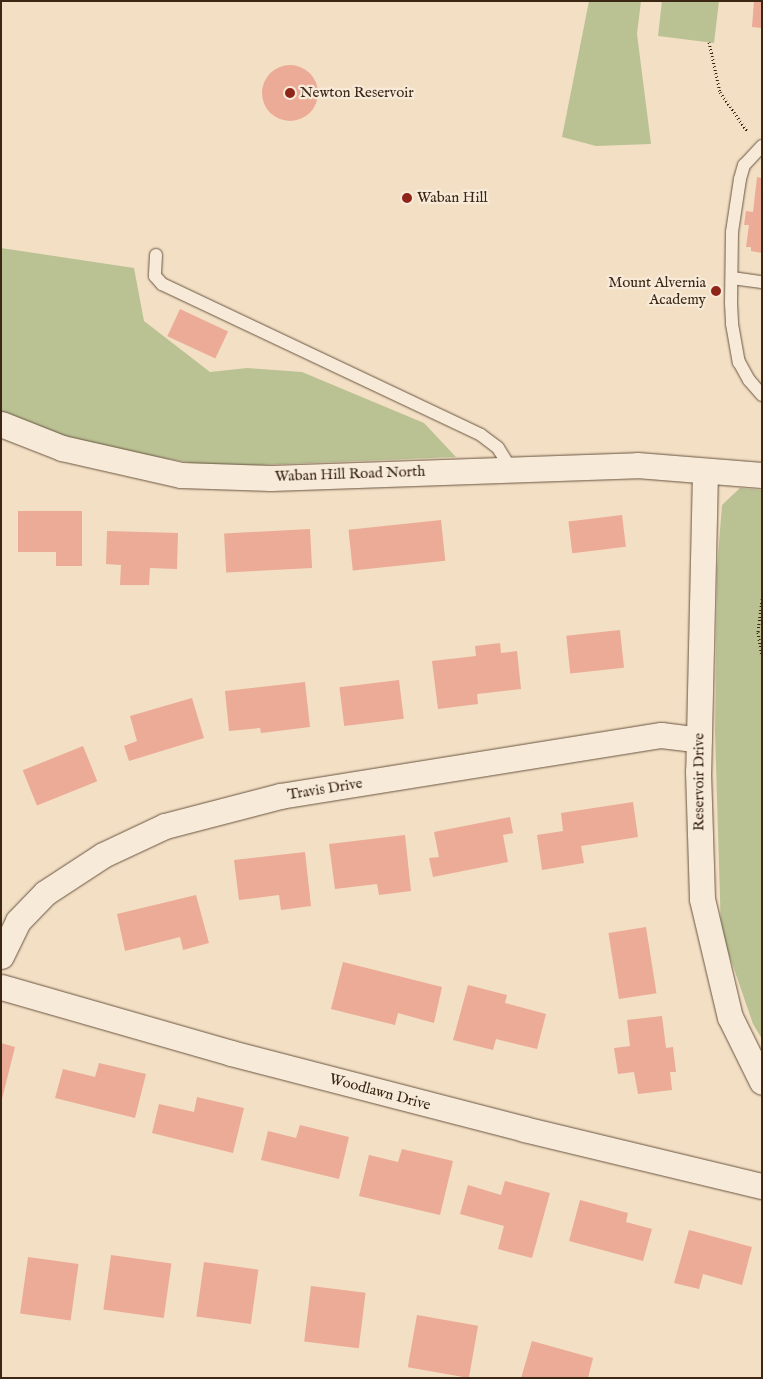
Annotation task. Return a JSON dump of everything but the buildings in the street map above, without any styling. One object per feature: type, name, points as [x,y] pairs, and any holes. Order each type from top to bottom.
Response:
[{"type":"street","name":"Waban Hill Road North","points":[[1,424],[62,448],[181,474],[271,478],[510,468],[654,465],[705,472],[762,476]]},
{"type":"street","name":"Reservoir Drive","points":[[705,472],[700,566],[700,862],[710,942],[730,1017],[762,1082]]},
{"type":"street","name":"Travis Drive","points":[[1,956],[18,921],[45,893],[104,855],[165,826],[280,796],[661,735],[699,740]]},
{"type":"street","name":"Woodlawn Drive","points":[[1,987],[260,1060],[524,1129],[762,1186]]},
{"type":"lane","points":[[760,147],[744,165],[740,179],[732,232],[732,324],[737,353],[749,380],[762,395]]},
{"type":"lane","points":[[156,255],[155,276],[162,284],[481,435],[498,448],[510,468]]},
{"type":"lane","points":[[732,278],[762,282]]},
{"type":"path","points":[[709,42],[720,92],[760,147]]},
{"type":"path","points":[[762,599],[758,632],[762,656]]},
{"type":"green space","points":[[589,1],[641,1],[637,34],[651,144],[596,146],[562,137]]},
{"type":"green space","points":[[662,1],[719,1],[714,43],[658,36]]},
{"type":"green space","points":[[1,248],[134,268],[144,321],[210,372],[247,368],[302,372],[424,423],[456,457],[214,467],[86,444],[1,416]]},
{"type":"green space","points":[[740,488],[762,490],[762,1039],[753,1024],[721,931],[715,732],[717,569],[722,505]]},
{"type":"place","name":"Newton Reservoir","points":[[290,93]]},
{"type":"place","name":"Waban Hill","points":[[407,198]]},
{"type":"place","name":"Mount Alvernia Academy","points":[[716,291]]}]
